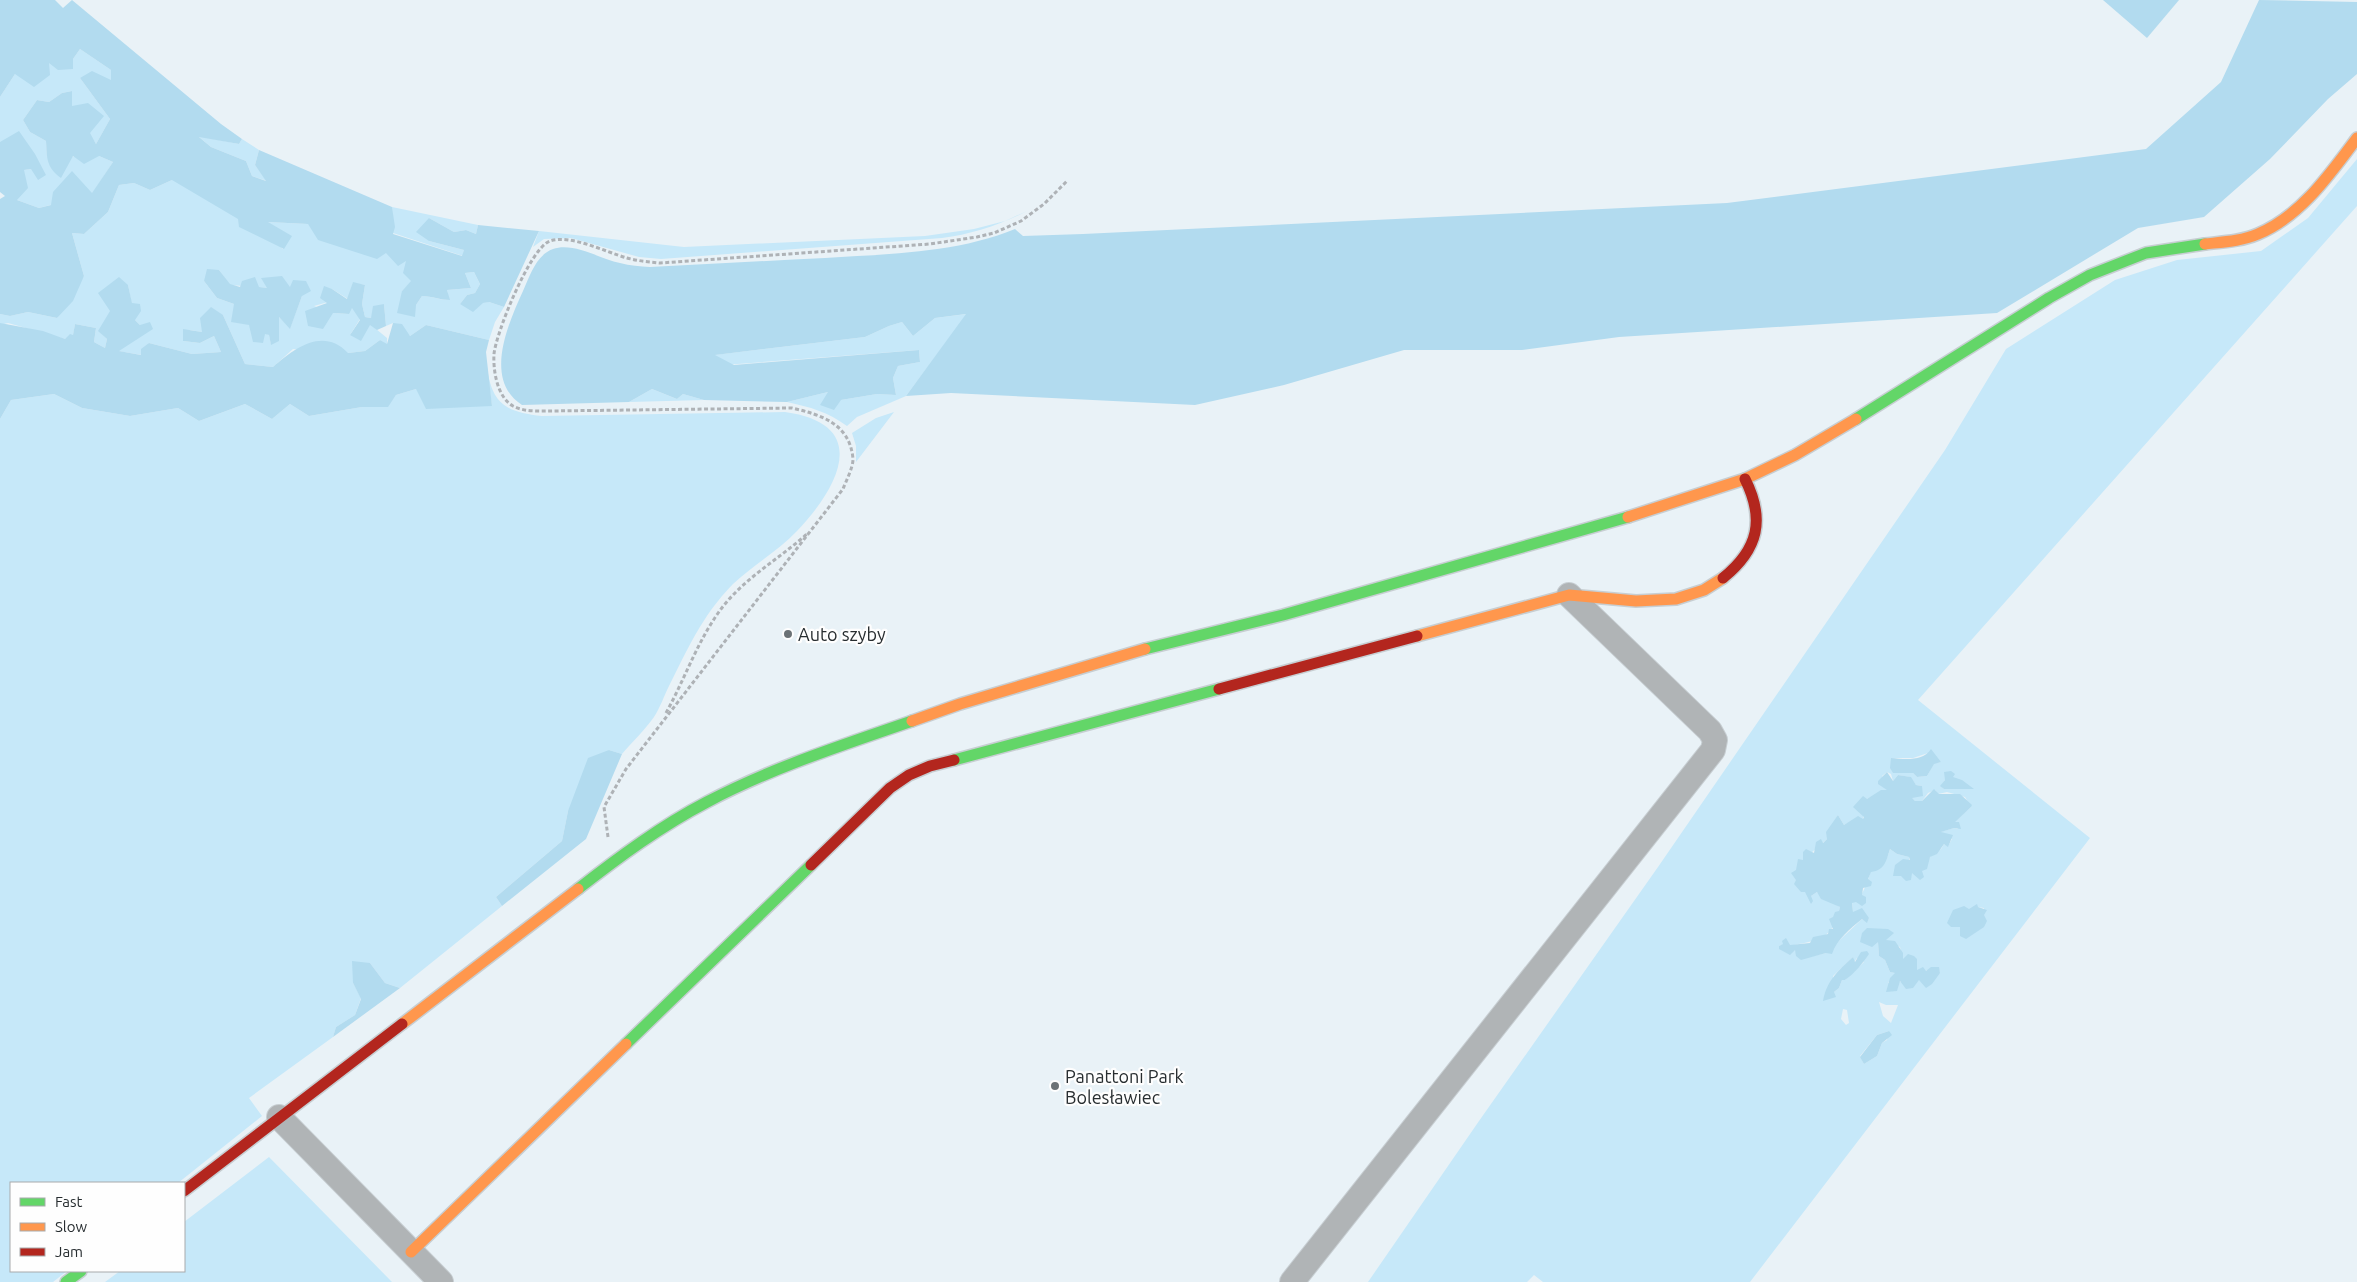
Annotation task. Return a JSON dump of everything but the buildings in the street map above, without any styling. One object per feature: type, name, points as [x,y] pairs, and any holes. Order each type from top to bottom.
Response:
[{"type":"street","points":[[185,1190],[618,857],[708,802],[816,754],[960,704],[1142,650],[1283,615],[1466,564],[1655,509],[1746,479],[1795,454],[1888,399],[2049,298],[2090,275],[2146,253],[2242,239],[2258,234],[2283,221],[2324,182],[2357,138]]},
{"type":"street","points":[[411,1252],[890,788],[908,775],[930,766],[1569,595],[1659,601],[1691,596],[1707,589],[1733,568],[1752,543],[1758,516],[1752,492],[1746,479]]},
{"type":"street","points":[[1292,1282],[1713,750],[1715,740],[1710,731],[1569,595]]},
{"type":"street","points":[[279,1117],[441,1282]]},
{"type":"street","points":[[66,1282],[80,1272]]},
{"type":"path","points":[[618,857],[606,834],[604,808],[626,770],[843,489],[853,460],[844,431],[821,415],[792,408],[529,411],[512,405],[500,390],[494,373],[494,353],[508,312],[527,267],[538,248],[550,241],[562,240],[628,258],[660,263],[930,244],[977,237],[1010,226],[1044,204],[1067,181]]},
{"type":"path","points":[[659,725],[683,684],[702,640],[724,605],[748,580],[788,551],[814,527]]},
{"type":"shaded area","points":[[0,0],[55,0],[63,8],[72,0],[221,124],[242,139],[239,144],[199,137],[211,147],[246,161],[252,176],[266,181],[255,165],[259,150],[392,207],[395,227],[393,234],[462,256],[464,250],[429,241],[416,232],[429,218],[454,232],[466,230],[476,234],[478,225],[539,231],[504,307],[489,302],[483,303],[473,312],[460,304],[467,295],[475,293],[480,284],[474,272],[465,273],[471,288],[447,290],[450,300],[422,296],[416,305],[415,317],[397,313],[402,291],[411,281],[403,273],[406,261],[398,266],[386,253],[377,259],[318,240],[308,224],[268,222],[292,236],[284,249],[239,227],[238,219],[172,180],[150,190],[134,183],[119,185],[108,212],[84,234],[72,233],[84,276],[73,301],[57,318],[28,312],[10,316],[0,314],[0,199],[5,196],[0,192],[0,142],[19,131],[35,154],[46,175],[38,180],[31,169],[24,170],[28,188],[17,200],[39,208],[51,205],[53,192],[72,171],[92,193],[113,162],[99,156],[84,164],[73,156],[61,178],[50,166],[47,157],[46,141],[30,132],[23,120],[37,100],[49,102],[62,93],[72,91],[72,106],[88,103],[104,116],[90,133],[96,144],[110,119],[80,78],[92,71],[111,80],[111,70],[80,49],[73,59],[73,69],[58,70],[49,63],[50,75],[34,87],[15,74],[0,97]]},
{"type":"shaded area","points":[[2103,0],[2179,0],[2147,38]]},
{"type":"shaded area","points":[[2259,0],[2357,2],[2357,74],[2328,99],[2270,159],[2204,217],[2138,228],[1997,313],[1619,337],[1522,350],[1404,350],[1284,385],[1195,405],[951,393],[906,396],[966,314],[935,318],[913,336],[902,322],[865,337],[715,355],[734,365],[919,350],[920,362],[898,366],[893,378],[896,395],[877,394],[841,400],[834,410],[820,405],[828,392],[787,402],[704,400],[683,394],[677,399],[652,389],[629,402],[522,405],[510,394],[504,381],[501,367],[502,351],[511,319],[531,273],[542,256],[553,249],[561,247],[578,249],[624,264],[650,267],[922,251],[970,243],[1015,229],[1023,236],[1083,234],[1727,203],[2146,149],[2221,82]]},
{"type":"shaded area","points":[[80,49],[111,70],[111,80],[80,78],[110,119],[96,144],[72,106],[72,91],[62,93],[49,102],[37,100],[23,120],[30,132],[46,141],[47,157],[99,156],[113,162],[92,194],[39,208],[17,200],[24,170],[31,169],[46,175],[0,142],[0,97],[15,74],[49,62],[73,59]]},
{"type":"shaded area","points":[[198,136],[239,144],[242,139],[259,150],[255,165],[267,181],[252,176],[246,161],[211,147]]},
{"type":"shaded area","points":[[2357,159],[2357,206],[1918,700],[2090,838],[1750,1282],[1543,1282],[1534,1275],[1527,1282],[1368,1282],[1658,867],[1945,450],[2006,349],[2115,280],[2177,260],[2261,251],[2308,218]],"holes":[[[1928,753],[1941,762],[1934,763],[1927,776],[1917,777],[1913,773],[1893,773],[1891,758],[1913,758]],[[1887,772],[1891,774],[1893,781],[1898,775],[1910,777],[1916,785],[1922,786],[1911,798],[1915,801],[1922,801],[1928,793],[1935,790],[1938,794],[1947,792],[1965,797],[1971,807],[1954,822],[1958,829],[1954,828],[1940,832],[1952,839],[1948,846],[1944,844],[1941,849],[1930,857],[1921,871],[1911,873],[1909,857],[1897,854],[1890,849],[1879,869],[1871,871],[1862,894],[1856,901],[1852,902],[1853,913],[1869,918],[1867,922],[1862,919],[1826,953],[1801,959],[1795,950],[1779,946],[1794,945],[1819,939],[1830,931],[1838,917],[1840,907],[1817,892],[1811,896],[1805,891],[1803,860],[1827,839],[1838,815],[1844,825],[1863,819],[1867,799],[1888,790],[1882,776]],[[1945,780],[1973,789],[1944,789],[1941,786]],[[1978,907],[1984,908],[1984,914],[1978,928],[1975,931],[1960,936],[1960,927]],[[1889,936],[1885,940],[1900,947],[1903,959],[1916,970],[1925,971],[1938,967],[1940,973],[1919,980],[1888,983],[1896,973],[1890,972],[1885,960],[1879,956],[1878,941]],[[1853,957],[1854,962],[1857,958],[1864,962],[1845,980],[1842,980],[1839,988],[1834,992],[1833,976]],[[1879,1002],[1886,1005],[1898,1005],[1891,1023],[1883,1016]],[[1843,1009],[1847,1010],[1849,1023],[1846,1025],[1841,1019]],[[1889,1031],[1887,1040],[1882,1043],[1877,1056],[1864,1064],[1860,1056],[1877,1035]]]},
{"type":"shaded area","points":[[203,175],[283,249],[291,236],[267,222],[308,224],[407,260],[412,281],[402,291],[416,305],[422,296],[449,300],[447,290],[471,288],[465,273],[474,272],[480,284],[475,293],[467,295],[460,304],[489,302],[504,307],[495,322],[489,340],[426,325],[410,336],[393,323],[386,326],[384,304],[371,318],[365,317],[362,304],[365,285],[353,283],[348,299],[332,289],[328,302],[314,306],[333,313],[348,314],[352,307],[360,319],[350,335],[370,324],[387,338],[387,345],[380,340],[365,351],[348,353],[293,349],[273,367],[245,364],[223,315],[202,332],[190,330],[183,341],[200,343],[214,336],[221,352],[192,354],[149,343],[142,355],[118,351],[140,325],[135,320],[128,285],[99,331],[107,339],[105,348],[94,342],[96,328],[75,324],[73,336],[65,339],[8,323],[4,324],[129,355],[241,369],[487,367],[493,390],[503,404],[519,412],[542,416],[785,412],[812,419],[829,429],[838,443],[839,460],[835,477],[825,496],[812,514],[790,538],[733,584],[714,606],[690,644],[658,710],[647,727],[622,754],[609,750],[568,811],[562,841],[496,897],[502,906],[400,988],[385,983],[370,963],[353,983],[361,998],[355,1015],[336,1027],[333,1037],[249,1098],[262,1116],[179,1182],[10,1182],[10,1272],[66,1272],[53,1282],[0,1282],[0,419],[11,400],[54,394],[82,408],[130,416],[178,408],[199,421],[245,404],[272,419],[290,404],[309,416],[362,407],[387,407],[396,395],[416,389],[492,406],[488,378],[241,383],[0,337],[0,314],[10,316],[28,312],[57,318],[84,276],[72,233],[84,234],[108,212],[119,185],[134,183],[150,190],[172,180]],"holes":[[[219,270],[230,285],[268,288],[262,279],[290,287],[302,296],[290,328],[279,317],[279,340],[271,344],[269,335],[249,325],[234,304],[217,298],[204,281]]]},
{"type":"shaded area","points":[[392,207],[478,225],[476,234],[466,230],[454,232],[429,218],[429,241],[464,250],[463,256],[393,233]]},
{"type":"shaded area","points":[[1027,211],[1007,221],[986,228],[942,238],[661,259],[639,257],[571,238],[544,239],[533,247],[539,231],[684,247],[925,236],[974,229],[1005,221]]},
{"type":"shaded area","points":[[207,269],[219,270],[230,284],[240,287],[242,281],[255,277],[259,287],[267,288],[261,278],[282,276],[290,287],[293,280],[306,281],[311,291],[302,296],[290,329],[279,317],[279,341],[271,345],[269,335],[265,334],[263,343],[253,342],[249,325],[231,322],[234,304],[217,298],[204,281]]},
{"type":"shaded area","points":[[119,277],[128,285],[132,303],[140,304],[141,311],[135,320],[140,325],[150,322],[153,329],[119,351],[141,355],[141,349],[149,343],[192,354],[221,352],[214,336],[200,343],[183,341],[183,329],[202,332],[200,318],[211,307],[223,315],[245,364],[273,367],[290,353],[309,343],[329,342],[339,345],[348,353],[365,351],[380,340],[387,344],[393,323],[402,324],[410,336],[426,325],[489,340],[486,352],[492,406],[426,409],[416,389],[396,395],[388,407],[362,407],[309,416],[290,404],[272,419],[245,404],[199,421],[178,408],[130,416],[82,408],[54,394],[11,400],[0,419],[0,323],[43,331],[65,339],[70,334],[73,335],[75,324],[96,328],[94,342],[105,348],[107,339],[98,331],[110,311],[98,293]]},
{"type":"shaded area","points":[[353,282],[365,285],[362,304],[365,317],[371,318],[373,306],[384,304],[386,326],[377,330],[370,325],[361,341],[350,335],[360,320],[352,308],[349,314],[333,313],[323,329],[308,326],[305,311],[327,303],[320,298],[324,286],[347,299]]},
{"type":"shaded area","points":[[967,314],[906,396],[857,417],[847,426],[833,417],[818,411],[787,402],[828,392],[841,400],[877,394],[896,395],[893,378],[898,366],[920,362],[919,350],[645,371],[714,355],[865,337],[902,322],[913,336],[935,318]]},
{"type":"shaded area","points":[[652,389],[677,399],[683,394],[704,400],[629,402]]},
{"type":"shaded area","points":[[894,412],[856,462],[856,446],[852,433],[876,418]]},
{"type":"shaded area","points":[[1931,749],[1941,762],[1934,764],[1927,776],[1917,777],[1913,773],[1893,773],[1890,768],[1891,758],[1918,758],[1928,753]]},
{"type":"shaded area","points":[[609,750],[622,754],[586,839],[502,906],[496,897],[562,841],[568,811],[588,758]]},
{"type":"shaded area","points":[[1951,771],[1955,774],[1953,777],[1962,780],[1974,789],[1944,789],[1940,786],[1945,780],[1944,772]]},
{"type":"shaded area","points":[[1887,772],[1893,781],[1898,775],[1911,777],[1916,785],[1922,786],[1923,796],[1912,798],[1915,801],[1922,801],[1934,789],[1939,794],[1960,794],[1972,805],[1955,822],[1959,822],[1961,829],[1954,828],[1941,832],[1953,835],[1948,847],[1944,844],[1937,854],[1930,857],[1927,869],[1922,871],[1924,877],[1920,880],[1912,873],[1911,880],[1906,881],[1901,876],[1893,876],[1895,865],[1903,859],[1910,860],[1909,857],[1897,854],[1890,849],[1882,867],[1871,872],[1868,879],[1872,882],[1871,886],[1863,888],[1862,895],[1866,897],[1866,903],[1862,906],[1856,902],[1852,903],[1853,912],[1862,908],[1869,918],[1867,923],[1862,919],[1841,939],[1832,954],[1826,953],[1801,960],[1796,956],[1795,950],[1790,955],[1779,949],[1779,946],[1783,944],[1782,941],[1786,938],[1790,945],[1810,943],[1813,937],[1828,934],[1829,929],[1833,929],[1829,919],[1833,917],[1835,912],[1839,911],[1840,907],[1821,899],[1817,892],[1811,896],[1813,901],[1811,904],[1805,892],[1801,892],[1794,884],[1796,880],[1791,873],[1796,870],[1798,859],[1803,860],[1803,852],[1806,849],[1814,853],[1816,842],[1821,839],[1823,843],[1827,839],[1826,832],[1838,815],[1844,825],[1858,816],[1863,819],[1864,817],[1853,807],[1863,796],[1867,799],[1881,790],[1887,790],[1878,784],[1878,781]]},
{"type":"shaded area","points":[[1977,904],[1978,907],[1987,910],[1984,915],[1987,921],[1984,927],[1966,939],[1960,936],[1960,927],[1951,927],[1947,923],[1953,910],[1964,906],[1969,909]]},
{"type":"shaded area","points":[[1867,928],[1888,929],[1894,933],[1886,940],[1895,941],[1903,953],[1903,959],[1908,954],[1914,956],[1917,959],[1917,970],[1923,967],[1926,971],[1931,967],[1939,967],[1940,973],[1932,984],[1926,988],[1919,980],[1913,988],[1906,989],[1900,981],[1897,991],[1886,992],[1890,978],[1895,973],[1890,972],[1885,960],[1879,956],[1878,942],[1872,947],[1860,942],[1862,933]]},
{"type":"shaded area","points":[[1867,951],[1869,954],[1858,968],[1845,980],[1842,980],[1839,988],[1834,992],[1836,997],[1823,1001],[1827,987],[1838,972],[1853,957],[1855,962],[1861,952]]},
{"type":"shaded area","points":[[352,961],[370,963],[385,983],[400,988],[333,1037],[336,1027],[355,1015],[361,999],[353,983]]},
{"type":"shaded area","points":[[1889,1031],[1892,1035],[1882,1043],[1877,1056],[1864,1064],[1860,1057],[1877,1035]]},
{"type":"shaded area","points":[[269,1157],[392,1282],[105,1282],[119,1272],[185,1272],[185,1221]]},
{"type":"traffic: fast","points":[[1856,419],[2049,298],[2090,275],[2146,253],[2205,244]]},
{"type":"traffic: fast","points":[[1145,649],[1283,615],[1628,517]]},
{"type":"traffic: fast","points":[[954,760],[1219,689]]},
{"type":"traffic: fast","points":[[578,889],[657,832],[707,802],[756,778],[912,721]]},
{"type":"traffic: fast","points":[[626,1044],[811,865]]},
{"type":"traffic: fast","points":[[66,1282],[80,1272]]},
{"type":"traffic: slow","points":[[2205,244],[2232,241],[2258,234],[2288,216],[2314,193],[2357,138]]},
{"type":"traffic: slow","points":[[1628,517],[1745,479],[1795,455],[1856,419]]},
{"type":"traffic: slow","points":[[1417,636],[1569,595],[1636,601],[1676,599],[1704,590],[1723,578]]},
{"type":"traffic: slow","points":[[912,721],[960,704],[1145,649]]},
{"type":"traffic: slow","points":[[402,1024],[578,889]]},
{"type":"traffic: slow","points":[[411,1252],[626,1044]]},
{"type":"traffic: jam","points":[[1723,578],[1744,556],[1755,533],[1755,507],[1745,479]]},
{"type":"traffic: jam","points":[[1219,689],[1417,636]]},
{"type":"traffic: jam","points":[[811,865],[890,788],[909,775],[930,766],[954,760]]},
{"type":"traffic: jam","points":[[185,1190],[402,1024]]},
{"type":"place","name":"Auto szyby","points":[[788,634]]},
{"type":"place","name":"Panattoni Park Bolesławiec","points":[[1055,1086]]}]
